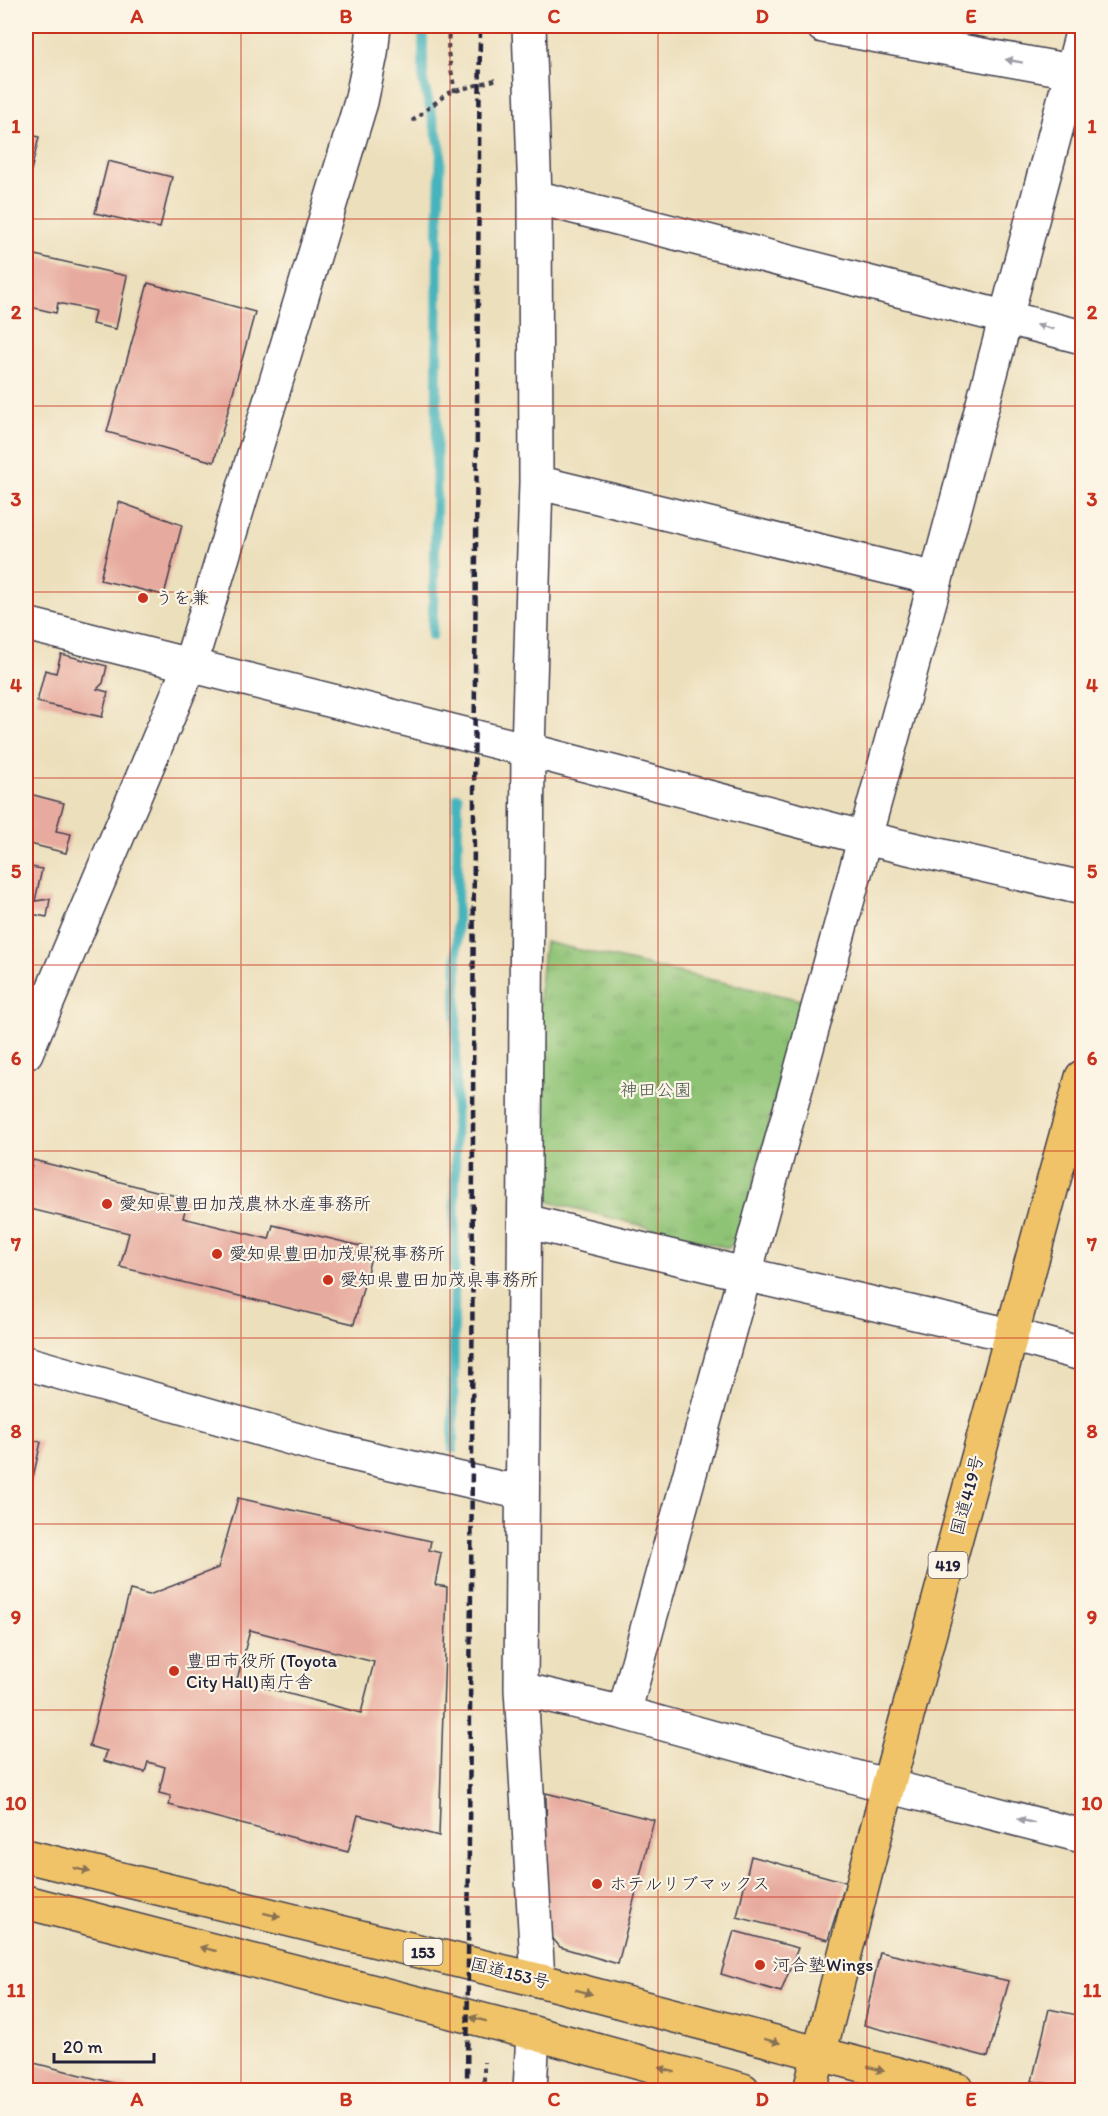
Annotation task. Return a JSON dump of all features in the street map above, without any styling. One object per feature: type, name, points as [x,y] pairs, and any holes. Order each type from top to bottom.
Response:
[{"type":"highway","name":"国道419号","points":[[810,2091],[888,1786],[1083,1077]]},
{"type":"highway","name":"国道153号","points":[[26,1856],[538,1980],[958,2091]]},
{"type":"highway","points":[[26,1902],[532,2033],[743,2091]]},
{"type":"street","points":[[26,1053],[190,665],[362,102],[375,26]]},
{"type":"street","points":[[529,26],[535,197],[536,482],[528,750],[521,1689],[538,1980]]},
{"type":"street","points":[[823,26],[1071,72]]},
{"type":"street","points":[[624,1713],[936,579],[1083,33]]},
{"type":"street","points":[[535,197],[1083,337]]},
{"type":"street","points":[[536,482],[936,579]]},
{"type":"street","points":[[26,624],[528,750],[865,838],[1083,888]]},
{"type":"street","points":[[525,1221],[1083,1354]]},
{"type":"street","points":[[26,1364],[326,1448],[522,1493]]},
{"type":"street","points":[[521,1689],[624,1713],[888,1786],[1083,1836]]},
{"type":"street","points":[[530,2091],[532,2033]]},
{"type":"path","points":[[448,26],[448,52],[455,92]]},
{"type":"path","points":[[412,121],[448,93],[530,70]]},
{"type":"path","points":[[484,2062],[484,2091]]},
{"type":"green space","name":"神田公園","points":[[545,942],[801,1000],[739,1240],[728,1248],[550,1202],[542,1192],[538,1036]]},
{"type":"building","points":[[26,133],[39,137],[31,171],[26,169]]},
{"type":"building","points":[[108,161],[172,177],[160,228],[95,213]]},
{"type":"building","points":[[26,253],[127,276],[116,329],[92,324],[95,311],[58,303],[56,313],[26,306]]},
{"type":"building","points":[[148,283],[255,312],[214,462],[107,432]]},
{"type":"building","points":[[119,502],[182,525],[164,595],[100,580]]},
{"type":"building","points":[[61,654],[107,666],[103,683],[97,689],[108,692],[102,717],[37,702],[45,670],[56,673]]},
{"type":"building","points":[[26,793],[64,803],[56,831],[71,834],[66,853],[26,843]]},
{"type":"building","points":[[26,866],[42,869],[35,901],[50,899],[47,917],[26,913]]},
{"type":"building","points":[[26,924],[33,925],[26,957]]},
{"type":"building","points":[[33,1160],[188,1199],[183,1218],[269,1239],[273,1225],[373,1249],[354,1324],[120,1267],[129,1233],[26,1208],[26,1189]]},
{"type":"building","points":[[26,1438],[41,1442],[26,1508]]},
{"type":"building","name":"豊田市役所 (Toyota City Hall)南庁舎","points":[[238,1498],[431,1541],[429,1550],[441,1553],[435,1585],[447,1587],[439,1836],[358,1815],[348,1852],[169,1805],[171,1796],[159,1793],[165,1767],[148,1762],[145,1772],[104,1761],[107,1751],[89,1746],[130,1590],[149,1595],[218,1568]],"holes":[[[250,1630],[374,1662],[361,1713],[237,1680]]]},
{"type":"building","points":[[546,1793],[654,1820],[618,1964],[560,1947],[548,1933]]},
{"type":"building","points":[[751,1856],[846,1882],[828,1940],[737,1917]]},
{"type":"building","points":[[734,1931],[798,1948],[781,1992],[721,1974]]},
{"type":"building","points":[[880,1952],[1009,1981],[988,2057],[864,2025]]},
{"type":"building","points":[[1049,2009],[1082,2016],[1082,2090],[1032,2081]]},
{"type":"building","points":[[26,2061],[133,2088],[132,2090],[26,2090]]},
{"type":"waterway","points":[[423,26],[423,81],[441,150],[438,231],[436,521],[432,636]]},
{"type":"waterway","points":[[453,1449],[458,797]]},
{"type":"railway","points":[[467,2090],[480,26]]},
{"type":"place","name":"うを兼","points":[[143,598]]},
{"type":"place","name":"愛知県豊田加茂農林水産事務所","points":[[107,1204]]},
{"type":"place","name":"愛知県豊田加茂県税事務所","points":[[217,1254]]},
{"type":"place","name":"愛知県豊田加茂県事務所","points":[[328,1280]]},
{"type":"place","name":"豊田市役所 (Toyota City Hall)南庁舎","points":[[174,1671]]},
{"type":"place","name":"ホテルリブマックス","points":[[597,1884]]},
{"type":"place","name":"河合塾Wings","points":[[760,1965]]}]
